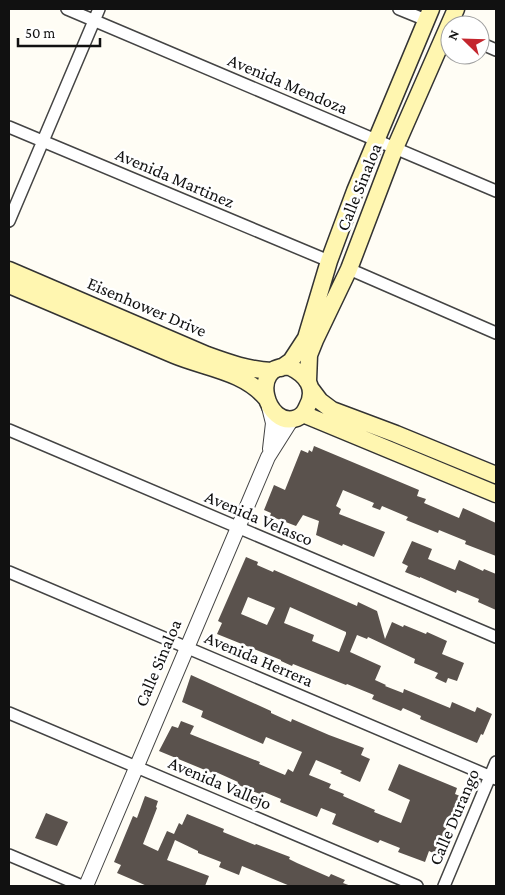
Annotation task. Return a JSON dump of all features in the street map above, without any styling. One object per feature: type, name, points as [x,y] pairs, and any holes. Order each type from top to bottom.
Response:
[{"type":"main road","name":"Calle Sinaloa","points":[[277,369],[291,360],[306,338],[329,261],[376,140],[429,15]]},
{"type":"main road","name":"Calle Sinaloa","points":[[310,385],[309,355],[349,269],[395,148],[440,48]]},
{"type":"main road","name":"Eisenhower Drive","points":[[9,270],[207,355],[254,370],[277,369]]},
{"type":"main road","name":"Eisenhower Drive","points":[[9,285],[182,358],[240,377],[258,389],[268,402]]},
{"type":"main road","points":[[496,476],[396,434],[332,410],[320,401],[298,371],[290,367],[277,369],[265,386],[268,402],[279,416],[297,417],[496,494]]},
{"type":"main road","points":[[297,417],[310,402],[310,385]]},
{"type":"street","name":"Avenida Mendoza","points":[[67,9],[496,191]]},
{"type":"street","points":[[9,221],[99,9]]},
{"type":"street","points":[[399,9],[429,15]]},
{"type":"street","name":"Avenida Martinez","points":[[9,127],[329,261]]},
{"type":"street","points":[[349,269],[496,333]]},
{"type":"street","name":"Calle Sinaloa","points":[[268,402],[273,423],[268,457]]},
{"type":"street","name":"Calle Sinaloa","points":[[86,886],[268,457],[297,417]]},
{"type":"street","name":"Avenida Velasco","points":[[9,430],[496,638]]},
{"type":"street","name":"Avenida Herrera","points":[[9,572],[493,778]]},
{"type":"street","name":"Avenida Vallejo","points":[[9,712],[417,886]]},
{"type":"street","name":"Calle Durango","points":[[444,886],[493,778],[496,762]]},
{"type":"street","points":[[9,855],[82,886]]},
{"type":"building","points":[[314,446],[419,490],[417,496],[426,499],[424,503],[459,518],[463,508],[496,523],[496,556],[465,544],[466,541],[439,530],[438,533],[406,520],[408,517],[382,506],[380,510],[372,507],[374,503],[343,490],[336,506],[341,509],[339,514],[385,532],[374,557],[316,535],[319,521],[303,515],[296,526],[270,516],[271,513],[264,510],[274,485],[285,490],[301,450],[308,453],[309,450],[312,452]]},
{"type":"building","points":[[412,541],[432,549],[428,559],[455,570],[459,560],[483,571],[484,569],[496,574],[496,610],[478,602],[479,599],[457,590],[456,593],[405,572],[408,566],[402,563]]},
{"type":"building","points":[[246,557],[258,562],[257,565],[273,572],[274,570],[357,606],[358,602],[377,611],[385,639],[392,622],[426,634],[427,632],[447,641],[442,654],[464,663],[457,681],[448,678],[446,683],[435,678],[438,673],[414,663],[415,659],[368,637],[367,639],[357,635],[350,652],[381,666],[375,680],[385,686],[403,693],[404,689],[450,708],[452,702],[475,712],[477,707],[492,714],[483,735],[481,734],[477,743],[420,719],[421,716],[403,708],[401,711],[372,699],[374,695],[293,664],[292,666],[217,634],[222,623],[218,621]],"holes":[[[248,597],[275,608],[267,625],[241,614]],[[290,607],[346,632],[339,652],[312,641],[314,635],[284,623]]]},
{"type":"building","points":[[191,675],[291,722],[292,719],[364,748],[361,755],[370,759],[360,782],[340,773],[342,771],[316,760],[309,775],[331,784],[329,788],[375,810],[374,812],[401,823],[410,800],[388,790],[399,764],[457,788],[455,794],[460,796],[435,854],[429,851],[425,862],[398,852],[400,848],[380,840],[378,843],[332,824],[336,814],[321,808],[317,817],[280,802],[281,799],[264,792],[263,795],[249,790],[237,784],[238,782],[218,773],[217,775],[159,751],[172,726],[178,728],[181,721],[194,726],[190,734],[260,762],[259,764],[285,775],[288,769],[293,772],[302,752],[266,737],[263,744],[201,717],[203,711],[182,702]]},
{"type":"building","points":[[145,796],[158,801],[143,844],[158,851],[167,831],[174,834],[179,823],[182,825],[187,814],[224,829],[223,832],[290,857],[289,859],[329,877],[331,874],[345,880],[343,883],[351,886],[290,886],[242,866],[239,875],[219,867],[221,862],[198,853],[198,851],[175,840],[167,860],[209,876],[205,886],[147,886],[117,873],[121,865],[114,862],[133,816],[137,818]]},
{"type":"building","points":[[46,813],[68,822],[57,846],[35,838]]}]
